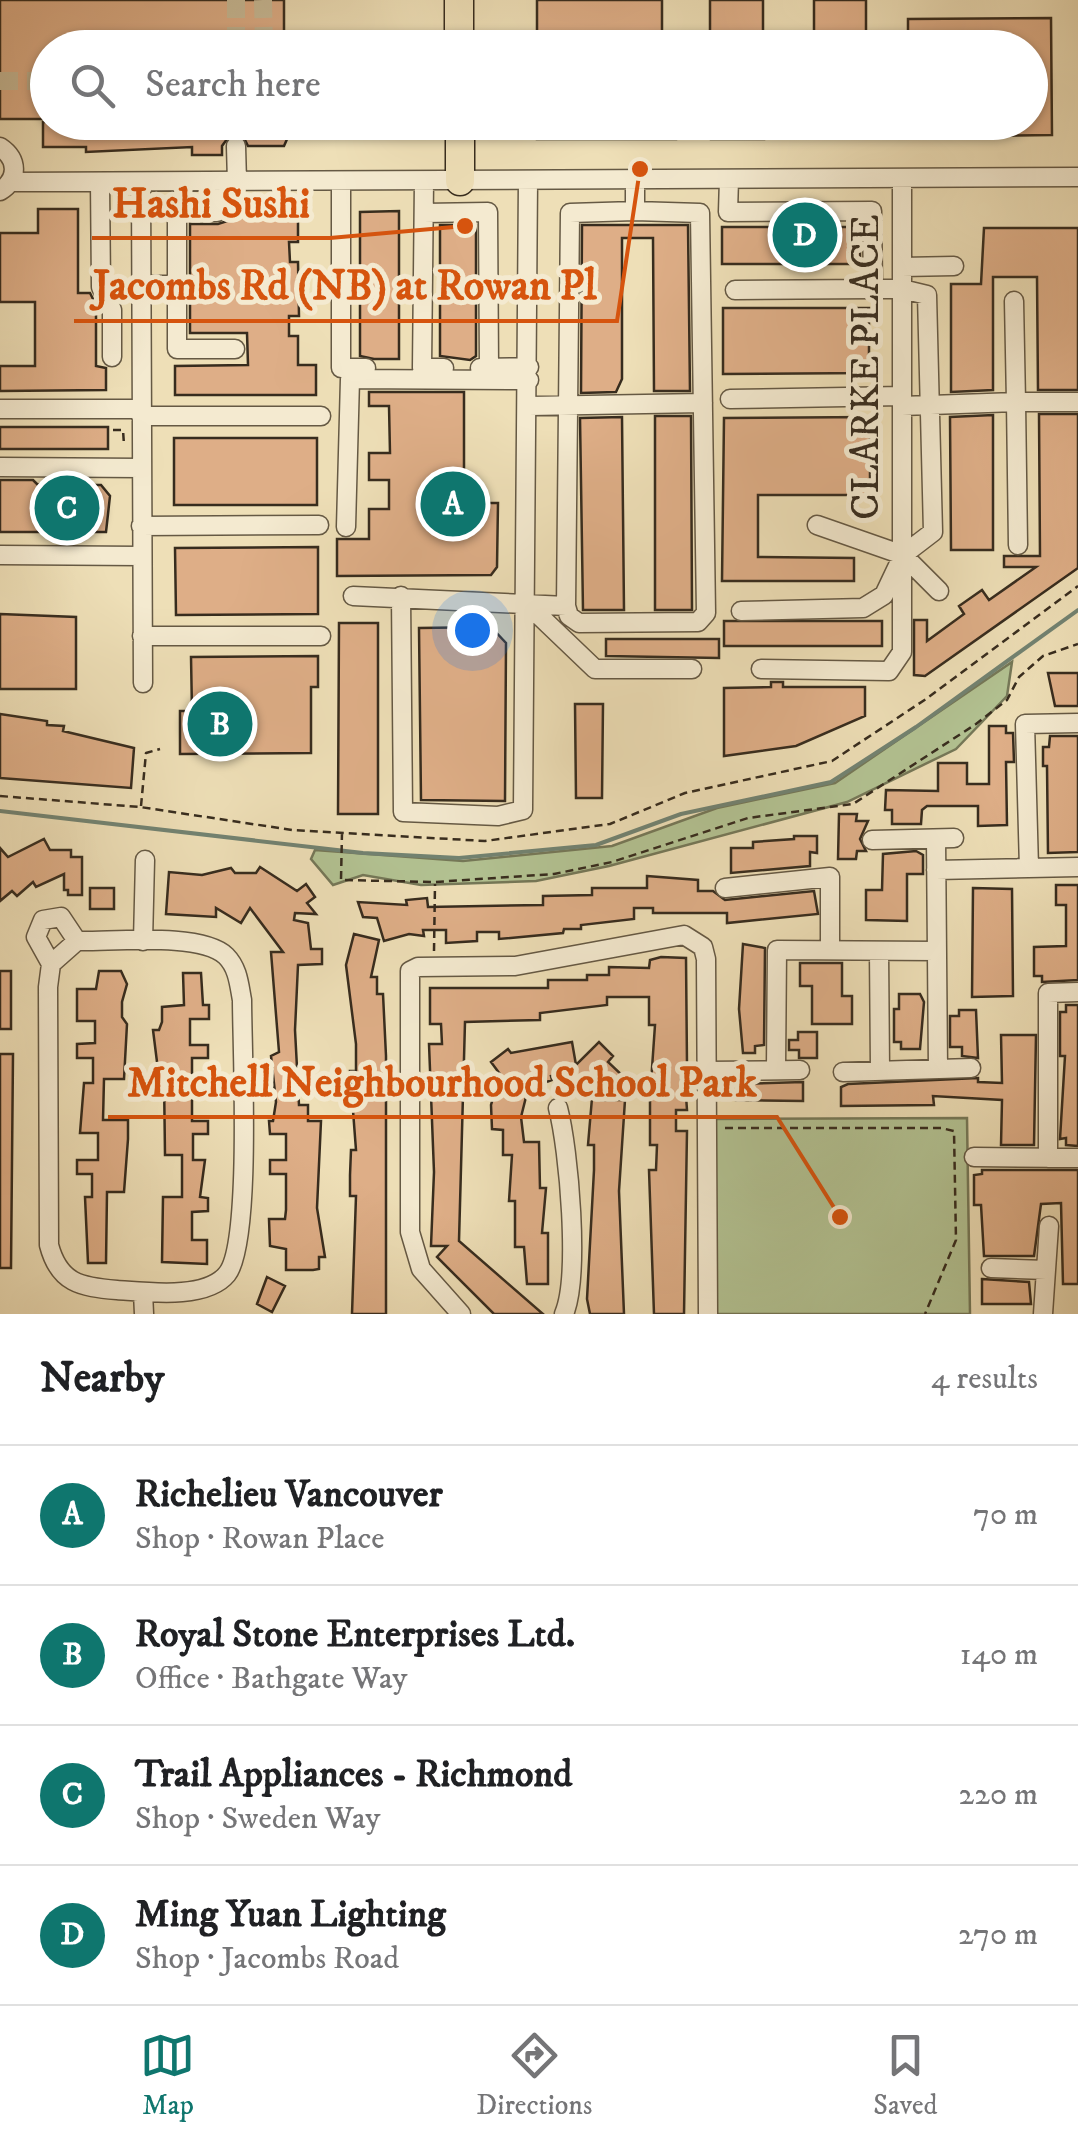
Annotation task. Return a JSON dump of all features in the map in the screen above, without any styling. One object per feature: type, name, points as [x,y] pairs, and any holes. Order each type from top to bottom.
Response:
[{"type":"highway","points":[[459,0],[459,30]]},
{"type":"highway","points":[[460,140],[460,181]]},
{"type":"street","points":[[236,146],[237,182]]},
{"type":"street","points":[[0,147],[13,160],[5,187],[100,182],[1078,177]]},
{"type":"street","name":"CLARKE PLACE","points":[[760,668],[889,670],[902,652],[902,178]]},
{"type":"street","points":[[729,179],[728,212],[872,211],[873,289]]},
{"type":"street","points":[[401,596],[402,812],[498,816],[523,810],[528,180]]},
{"type":"street","points":[[634,180],[635,211]]},
{"type":"street","points":[[422,368],[424,181]]},
{"type":"street","points":[[100,182],[101,287],[112,310],[112,357]]},
{"type":"street","points":[[141,182],[143,683]]},
{"type":"street","points":[[216,182],[217,212],[177,212],[177,349],[234,349]]},
{"type":"street","points":[[341,182],[341,368],[489,368],[529,374]]},
{"type":"street","points":[[424,213],[488,212],[489,368]]},
{"type":"street","points":[[700,212],[703,404],[706,613],[698,622],[579,624],[569,616],[566,606],[570,214],[700,212]]},
{"type":"street","points":[[902,267],[954,266]]},
{"type":"street","points":[[140,285],[177,286]]},
{"type":"street","points":[[736,290],[902,288],[928,295],[932,532],[903,555],[884,595],[863,608],[741,611]]},
{"type":"street","points":[[1014,301],[1018,545]]},
{"type":"street","points":[[112,310],[141,311]]},
{"type":"street","points":[[346,527],[350,380],[529,374]]},
{"type":"street","points":[[730,399],[902,401],[930,405],[1078,402]]},
{"type":"street","points":[[529,406],[703,404]]},
{"type":"street","points":[[0,409],[321,416]]},
{"type":"street","points":[[0,467],[141,468]]},
{"type":"street","points":[[816,525],[903,555],[940,591]]},
{"type":"street","points":[[141,526],[319,526]]},
{"type":"street","points":[[0,555],[141,556]]},
{"type":"street","points":[[353,596],[566,606]]},
{"type":"street","points":[[525,602],[596,670],[692,669]]},
{"type":"street","points":[[142,636],[321,636]]},
{"type":"street","points":[[1028,868],[1025,724],[1078,723]]},
{"type":"street","points":[[872,840],[945,838],[936,870],[938,1069]]},
{"type":"street","points":[[143,941],[145,860]]},
{"type":"street","points":[[936,870],[1078,867]]},
{"type":"street","points":[[725,888],[830,877],[830,950]]},
{"type":"street","points":[[51,964],[77,941],[143,941],[215,948],[237,973],[242,1000],[241,1225],[233,1263],[226,1276],[212,1284],[144,1292],[91,1288],[64,1278],[55,1266],[49,1245],[51,964],[36,937],[42,920],[61,918],[77,941]]},
{"type":"street","points":[[461,1314],[435,1300],[410,1232],[410,971],[515,966],[684,935],[703,947],[706,958],[708,1314]]},
{"type":"street","points":[[776,1068],[777,950],[937,951]]},
{"type":"street","points":[[879,950],[880,1069]]},
{"type":"street","points":[[1048,1158],[1048,994],[1078,992]]},
{"type":"street","points":[[843,1072],[972,1068]]},
{"type":"street","points":[[706,1071],[800,1070]]},
{"type":"street","points":[[558,1108],[568,1145],[570,1288],[564,1314]]},
{"type":"street","points":[[974,1158],[1078,1158]]},
{"type":"street","points":[[1042,1314],[1049,1226]]},
{"type":"street","points":[[991,1268],[1046,1270]]},
{"type":"street","points":[[144,1292],[144,1314]]},
{"type":"path","points":[[113,430],[123,430],[124,444]]},
{"type":"path","points":[[0,796],[140,807],[292,830],[485,840],[593,827],[685,792],[819,767],[926,698],[1078,586]]},
{"type":"path","points":[[342,832],[340,880],[435,882],[554,874],[612,862],[748,818],[853,804],[976,724],[1006,700],[1019,678],[1043,656],[1078,644]]},
{"type":"path","points":[[140,807],[146,753],[160,749]]},
{"type":"path","points":[[434,967],[435,882]]},
{"type":"path","points":[[714,1126],[744,1132],[940,1128],[954,1132],[956,1240],[925,1314]]},
{"type":"green space","points":[[1012,662],[1007,696],[956,749],[847,802],[609,866],[536,881],[421,885],[363,875],[333,885],[311,859],[315,850],[463,861],[612,846],[717,808],[835,783]]},
{"type":"green space","points":[[967,1118],[970,1314],[711,1314],[710,1119]]},
{"type":"building","points":[[0,0],[284,0],[284,30],[30,30],[30,119],[0,119]]},
{"type":"building","points":[[537,0],[662,0],[662,30],[537,30]]},
{"type":"building","points":[[710,0],[763,0],[763,30],[710,30]]},
{"type":"building","points":[[814,0],[866,0],[866,30],[814,30]]},
{"type":"building","points":[[1051,18],[1052,135],[1048,135],[1048,30],[908,30],[908,19]]},
{"type":"building","points":[[43,140],[226,140],[222,155],[192,155],[192,147],[86,152],[86,147],[43,147]]},
{"type":"building","points":[[245,140],[287,140],[284,146],[248,146]]},
{"type":"building","points":[[38,209],[78,209],[78,293],[90,293],[96,305],[96,366],[106,368],[106,390],[0,391],[0,366],[35,366],[35,302],[0,302],[0,233],[38,233]]},
{"type":"building","points":[[399,211],[399,359],[360,356],[360,212]]},
{"type":"building","points":[[246,215],[298,215],[298,242],[289,242],[290,262],[298,262],[299,316],[289,316],[289,336],[298,336],[298,365],[316,365],[316,395],[175,395],[175,366],[248,365],[247,333],[190,333],[190,224],[218,224]]},
{"type":"building","points":[[440,225],[476,225],[476,356],[470,360],[440,356]]},
{"type":"building","points":[[582,225],[688,225],[690,391],[654,391],[653,238],[622,238],[622,379],[616,392],[581,393]]},
{"type":"building","points":[[722,227],[860,227],[860,264],[722,264]]},
{"type":"building","points":[[984,228],[1078,228],[1078,390],[1038,390],[1037,277],[993,277],[993,390],[951,392],[951,284],[981,284]]},
{"type":"building","points":[[723,308],[869,308],[869,373],[723,374]]},
{"type":"building","points":[[369,392],[464,392],[464,482],[474,488],[477,503],[498,503],[497,567],[491,575],[337,576],[337,539],[369,539],[369,509],[389,509],[389,480],[369,480],[369,453],[390,453],[389,406],[369,406]]},
{"type":"building","points":[[1039,414],[1078,414],[1078,568],[925,676],[914,675],[914,620],[927,620],[927,641],[964,614],[959,606],[982,590],[989,600],[1036,567],[1004,567],[1004,556],[1040,556]]},
{"type":"building","points":[[993,415],[993,550],[951,550],[950,417]]},
{"type":"building","points":[[655,416],[691,416],[692,610],[655,610]]},
{"type":"building","points":[[622,417],[624,610],[583,610],[580,418]]},
{"type":"building","points":[[870,417],[870,495],[758,495],[758,557],[854,558],[854,581],[722,581],[724,418]]},
{"type":"building","points":[[0,427],[108,427],[108,449],[0,449]]},
{"type":"building","points":[[174,438],[317,438],[317,505],[174,505]]},
{"type":"building","points":[[0,480],[33,480],[38,485],[51,480],[58,488],[66,481],[70,485],[101,485],[110,496],[106,532],[0,532]]},
{"type":"building","points":[[318,547],[318,614],[176,615],[175,548]]},
{"type":"building","points":[[0,614],[76,617],[76,689],[0,689]]},
{"type":"building","points":[[724,621],[882,621],[882,646],[724,646]]},
{"type":"building","points":[[339,623],[378,623],[378,814],[338,814]]},
{"type":"building","points":[[491,627],[506,643],[505,801],[421,800],[419,628]]},
{"type":"building","points":[[606,639],[719,639],[719,658],[606,656]]},
{"type":"building","points":[[318,656],[318,687],[311,687],[311,753],[180,754],[180,711],[192,711],[191,657]]},
{"type":"building","points":[[1048,673],[1078,673],[1078,706],[1055,706]]},
{"type":"building","points":[[771,682],[783,682],[783,687],[865,687],[865,716],[796,746],[724,756],[724,688],[771,687]]},
{"type":"building","points":[[575,704],[603,704],[602,798],[576,798]]},
{"type":"building","points":[[0,714],[47,721],[47,725],[64,726],[63,731],[134,748],[131,788],[0,778]]},
{"type":"building","points":[[989,726],[1006,726],[1006,733],[1013,733],[1014,762],[1006,762],[1007,825],[978,826],[978,806],[927,806],[922,810],[921,824],[892,824],[892,810],[885,810],[886,790],[938,791],[938,763],[967,763],[967,784],[989,784]]},
{"type":"building","points":[[1050,736],[1078,736],[1078,852],[1048,853],[1047,766],[1043,766],[1043,747],[1049,747]]},
{"type":"building","points":[[839,814],[857,814],[856,821],[868,821],[860,839],[866,851],[857,851],[856,859],[838,859]]},
{"type":"building","points":[[817,836],[817,853],[810,852],[810,866],[731,873],[731,848],[753,848],[753,842]]},
{"type":"building","points":[[44,839],[50,850],[71,850],[71,857],[82,857],[82,895],[68,895],[64,874],[36,887],[33,882],[17,896],[12,891],[0,901],[0,848],[8,857]]},
{"type":"building","points":[[916,851],[923,855],[923,874],[907,874],[907,921],[866,920],[866,890],[882,890],[883,854]]},
{"type":"building","points":[[260,867],[297,891],[306,884],[315,897],[307,903],[316,914],[295,913],[294,920],[308,923],[311,949],[322,949],[322,964],[298,965],[295,1030],[299,1105],[308,1105],[308,1121],[321,1121],[317,1208],[325,1257],[319,1257],[319,1269],[313,1270],[286,1270],[286,1249],[270,1246],[269,1219],[285,1219],[286,1210],[286,1174],[270,1174],[270,1160],[286,1160],[286,1134],[270,1134],[269,1121],[273,1121],[276,1102],[271,1056],[279,1052],[271,952],[283,952],[250,908],[241,923],[216,908],[216,917],[166,914],[169,872],[202,875],[231,868],[235,873],[256,873]]},
{"type":"building","points":[[647,876],[698,880],[698,891],[713,891],[725,900],[814,891],[818,914],[727,923],[727,913],[653,913],[653,908],[634,908],[634,919],[581,925],[581,929],[564,929],[563,933],[499,939],[499,932],[477,932],[477,941],[446,943],[446,930],[423,930],[424,936],[409,934],[384,941],[377,918],[363,917],[358,902],[407,905],[406,900],[427,898],[428,907],[543,905],[543,896],[592,895],[592,888],[647,888]]},
{"type":"building","points":[[1056,885],[1078,885],[1078,980],[1042,982],[1042,976],[1034,976],[1034,947],[1066,946],[1066,905],[1056,905]]},
{"type":"building","points":[[90,888],[114,888],[114,909],[90,909]]},
{"type":"building","points":[[973,888],[1012,889],[1013,996],[972,997]]},
{"type":"building","points":[[354,934],[379,940],[371,977],[377,977],[377,994],[383,994],[386,1056],[386,1314],[352,1314],[356,1196],[350,1196],[350,1175],[351,1150],[356,1150],[350,1071],[356,1071],[356,1044],[346,965]]},
{"type":"building","points":[[743,944],[765,948],[764,1045],[755,1046],[755,1053],[743,1053],[739,1009]]},
{"type":"building","points":[[686,958],[687,1065],[681,1065],[681,1096],[686,1096],[687,1110],[676,1110],[676,1131],[687,1131],[684,1314],[654,1314],[649,1170],[656,1170],[657,1145],[650,1145],[655,1025],[649,1025],[649,997],[607,997],[607,1005],[540,1013],[540,1020],[465,1022],[459,1241],[543,1314],[494,1314],[437,1257],[447,1246],[431,1246],[434,1172],[429,1044],[442,1044],[441,1024],[430,1024],[430,988],[548,988],[548,980],[587,980],[587,975],[609,975],[609,967],[649,968],[650,960]]},
{"type":"building","points":[[800,963],[842,963],[842,996],[852,996],[852,1024],[812,1024],[812,986],[800,986]]},
{"type":"building","points":[[0,971],[11,971],[11,1029],[0,1029]]},
{"type":"building","points":[[99,971],[121,971],[127,984],[122,1002],[122,1017],[127,1024],[124,1079],[104,1079],[103,1120],[128,1120],[128,1139],[124,1192],[107,1192],[106,1263],[88,1263],[85,1197],[92,1197],[92,1174],[77,1174],[77,1160],[98,1160],[98,1133],[80,1133],[84,1083],[93,1083],[93,1058],[77,1058],[77,1044],[95,1043],[95,1021],[77,1021],[77,989],[96,989]]},
{"type":"building","points":[[183,973],[201,973],[203,1005],[209,1005],[209,1019],[190,1019],[190,1045],[208,1045],[208,1058],[192,1058],[192,1084],[208,1085],[208,1098],[192,1098],[192,1121],[208,1121],[208,1134],[193,1134],[193,1160],[205,1160],[200,1197],[208,1198],[208,1211],[192,1212],[192,1240],[207,1240],[207,1264],[162,1262],[163,1197],[182,1197],[182,1155],[165,1155],[164,1078],[159,1078],[153,1030],[159,1030],[162,1007],[184,1005]]},
{"type":"building","points":[[899,994],[920,994],[924,1002],[920,1049],[901,1049],[901,1042],[894,1042],[894,1009],[899,1009]]},
{"type":"building","points":[[1066,1005],[1078,1005],[1078,1146],[1066,1145],[1066,1138],[1060,1139],[1065,1056],[1060,1056],[1060,1012],[1066,1012]]},
{"type":"building","points":[[959,1010],[976,1010],[978,1058],[962,1056],[962,1047],[950,1047],[950,1016],[959,1016]]},
{"type":"building","points":[[798,1032],[817,1032],[817,1058],[799,1058],[799,1050],[789,1050],[789,1040],[798,1040]]},
{"type":"building","points":[[1001,1035],[1036,1035],[1034,1145],[1001,1145],[1002,1100],[933,1096],[934,1105],[841,1106],[841,1087],[848,1084],[978,1078],[978,1082],[1002,1083]]},
{"type":"building","points":[[572,1042],[576,1065],[599,1042],[613,1056],[608,1062],[625,1078],[603,1100],[625,1100],[619,1191],[624,1314],[590,1314],[587,1299],[594,1170],[594,1145],[588,1145],[592,1098],[584,1090],[588,1086],[575,1073],[551,1076],[552,1080],[528,1089],[521,1117],[524,1142],[539,1142],[540,1188],[546,1188],[542,1233],[548,1233],[548,1284],[527,1284],[524,1247],[515,1247],[515,1201],[509,1201],[512,1155],[503,1155],[503,1130],[492,1129],[491,1105],[496,1088],[514,1093],[491,1062],[508,1049],[511,1053]]},
{"type":"building","points":[[0,1054],[13,1054],[11,1268],[0,1268]]},
{"type":"building","points":[[803,1082],[803,1101],[736,1100],[736,1084]]},
{"type":"building","points":[[982,1170],[1078,1170],[1078,1284],[1063,1284],[1061,1203],[1041,1204],[1034,1256],[984,1256],[981,1205],[974,1205],[974,1175],[982,1174]]},
{"type":"building","points":[[267,1277],[285,1286],[272,1312],[257,1304]]},
{"type":"building","points":[[982,1279],[1029,1282],[1031,1304],[982,1304]]},
{"type":"waterway","points":[[0,811],[363,853],[459,858],[596,845],[681,814],[831,782],[916,727],[1078,610]]},
{"type":"tunnel","points":[[236,0],[236,30]]},
{"type":"tunnel","points":[[263,0],[264,30]]},
{"type":"tunnel","points":[[0,81],[30,81]]},
{"type":"tunnel","points":[[236,140],[236,146]]},
{"type":"place","name":"Jacombs Rd (NB) at Rowan Pl","points":[[640,169]]},
{"type":"place","name":"Hashi Sushi","points":[[465,226]]},
{"type":"place","name":"Ming Yuan Lighting","points":[[805,235]]},
{"type":"place","name":"Richelieu Vancouver","points":[[453,504]]},
{"type":"place","name":"Trail Appliances - Richmond","points":[[67,508]]},
{"type":"place","name":"Royal Stone Enterprises Ltd.","points":[[220,724]]},
{"type":"place","name":"Mitchell Neighbourhood School Park","points":[[840,1217]]}]
